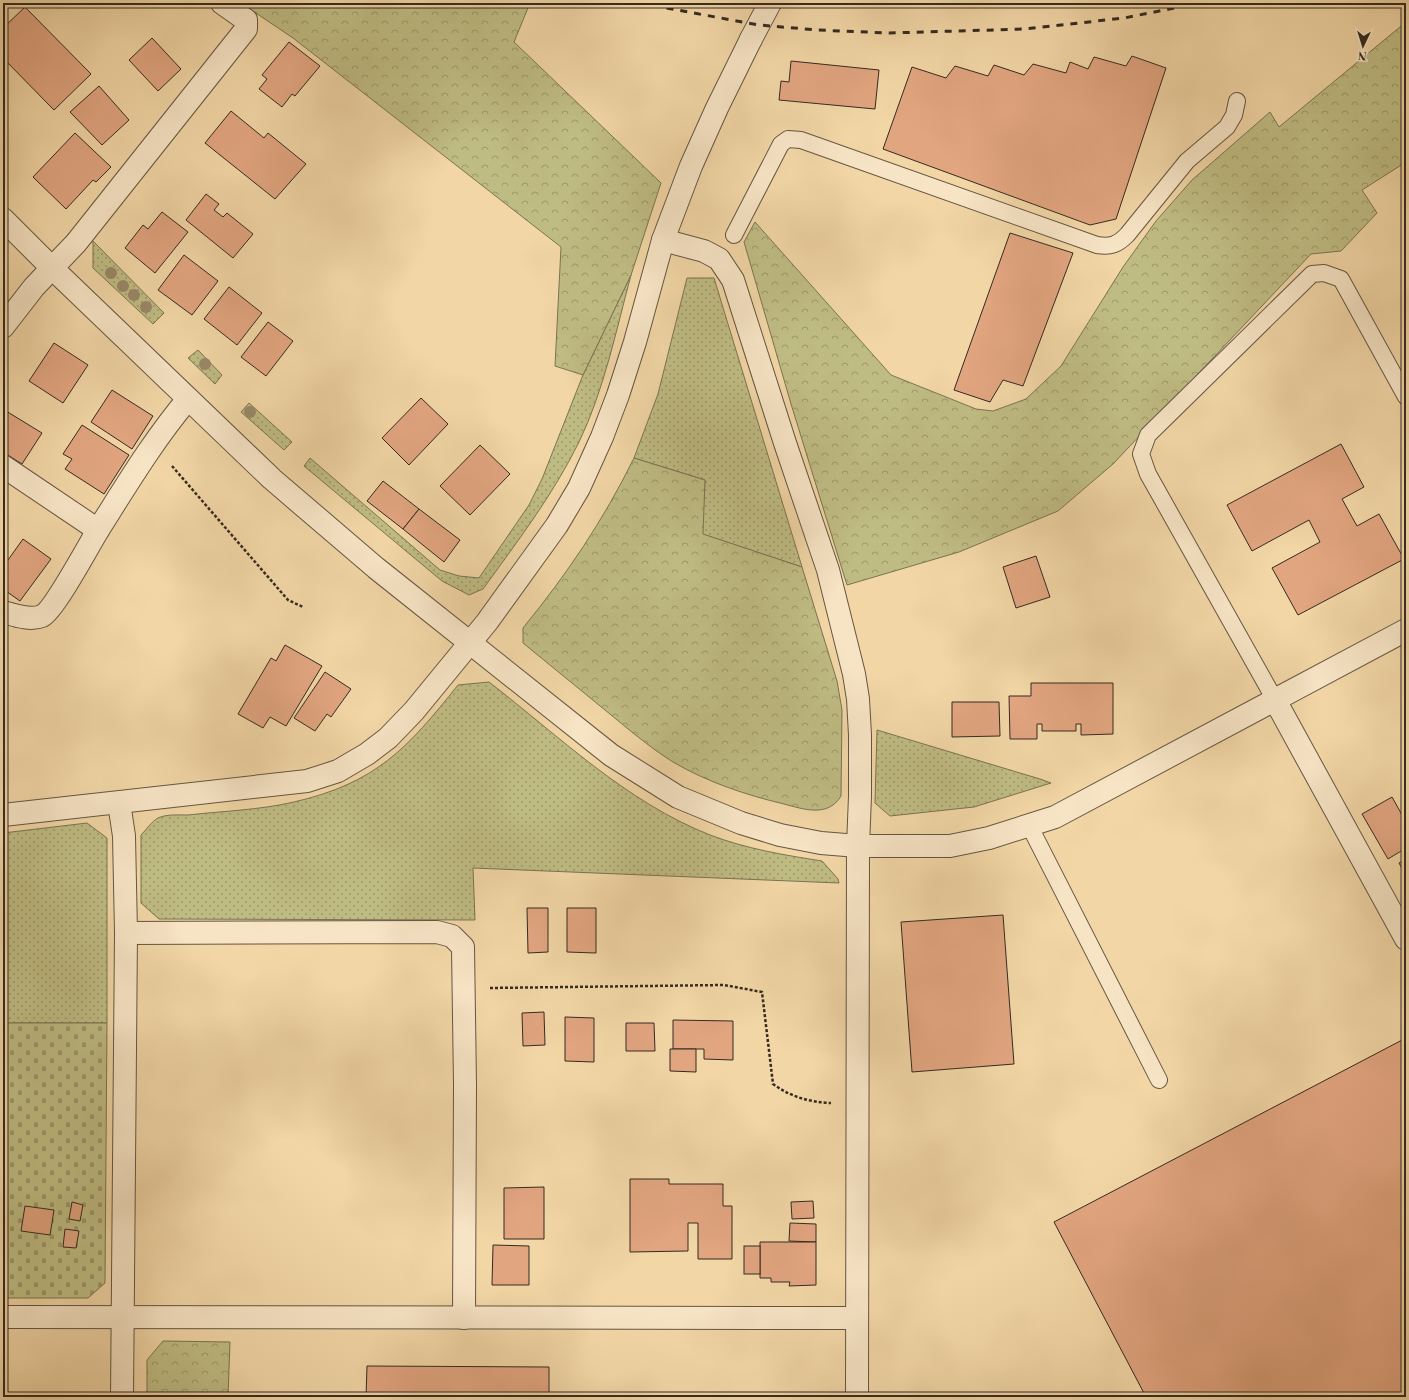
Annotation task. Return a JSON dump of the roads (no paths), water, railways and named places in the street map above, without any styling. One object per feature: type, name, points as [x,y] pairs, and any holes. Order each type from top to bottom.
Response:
[{"type":"street","points":[[3,327],[34,287],[76,243],[246,29],[246,20],[222,3]]},
{"type":"street","points":[[3,815],[307,781],[338,771],[367,754],[388,738],[414,711],[471,643],[557,525],[579,488],[602,437],[618,395],[635,342],[663,240],[691,166],[717,108],[770,3]]},
{"type":"street","points":[[3,219],[188,399],[310,513],[376,568],[611,755],[678,797],[741,823],[780,835],[821,843],[858,846],[950,846],[989,838],[1055,817],[1406,630]]},
{"type":"street","points":[[663,240],[704,251],[719,259],[733,280],[785,443],[828,570],[854,674],[858,699],[860,796],[858,846],[857,1397]]},
{"type":"street","points":[[3,612],[29,618],[42,616],[53,605],[98,530],[173,417],[188,399]]},
{"type":"street","points":[[3,466],[98,530]]},
{"type":"street","points":[[1275,700],[1406,939]]},
{"type":"street","points":[[119,803],[124,836],[126,933],[122,1397]]},
{"type":"street","points":[[126,933],[437,932],[452,936],[463,947],[464,1318]]},
{"type":"street","points":[[3,1317],[857,1318]]},
{"type":"lane","points":[[734,235],[781,144],[788,139],[801,140],[1097,245],[1108,246],[1117,244],[1127,235],[1187,161],[1227,127],[1234,115],[1236,101]]},
{"type":"lane","points":[[1275,700],[1148,474],[1141,454],[1148,435],[1312,274],[1324,273],[1341,279],[1406,397]]},
{"type":"lane","points":[[1030,825],[1159,1080]]},
{"type":"railway","points":[[639,3],[759,25],[817,30],[889,33],[1025,29],[1124,18],[1200,3]]}]
